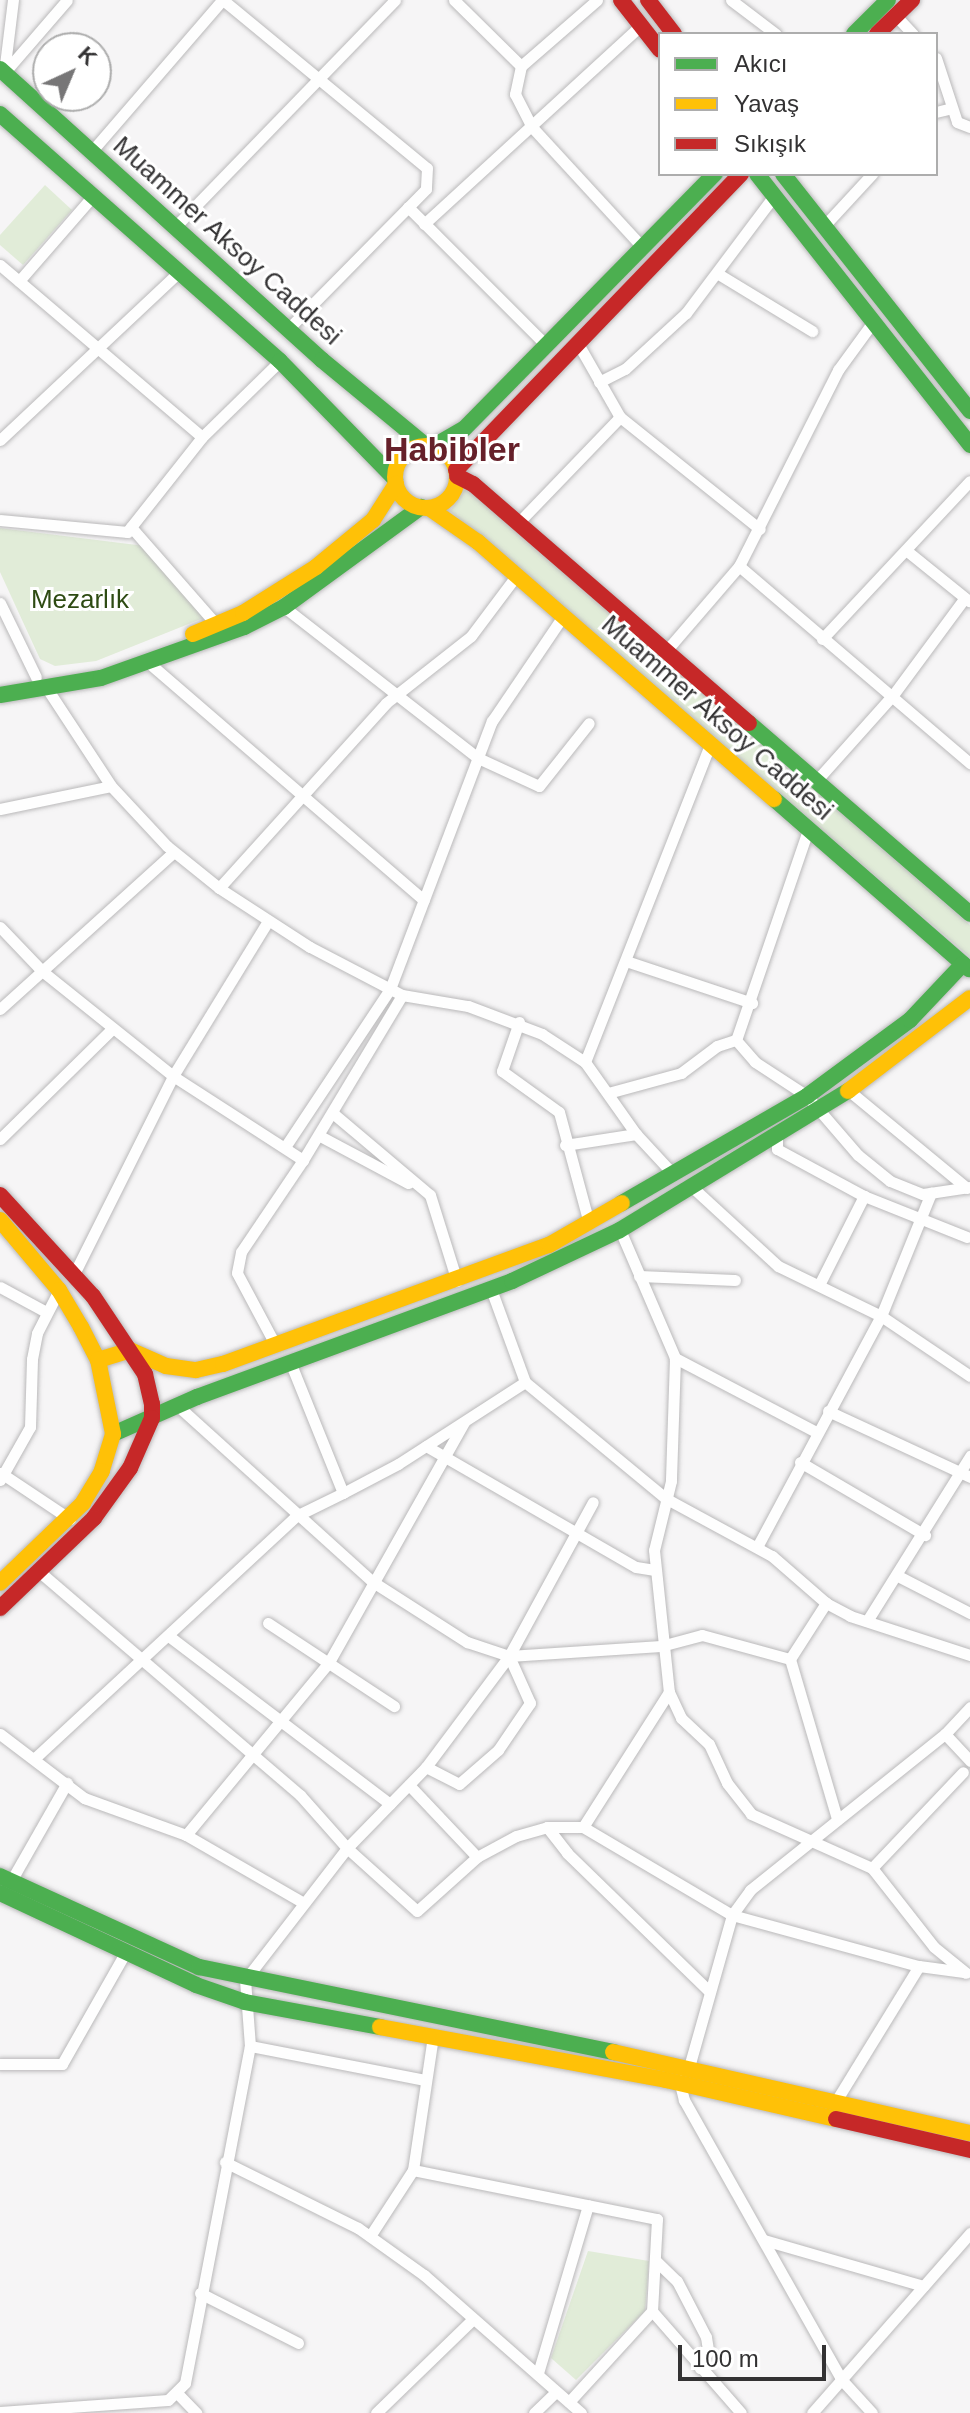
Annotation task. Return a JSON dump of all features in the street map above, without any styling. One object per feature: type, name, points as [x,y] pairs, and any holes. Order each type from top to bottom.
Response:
[{"type":"main road","points":[[621,0],[658,47]]},
{"type":"main road","points":[[648,0],[672,32]]},
{"type":"main road","points":[[856,32],[888,0]]},
{"type":"main road","points":[[879,32],[912,0]]},
{"type":"main road","name":"Muammer Aksoy Caddesi","points":[[2,71],[288,329],[430,446]]},
{"type":"main road","name":"Muammer Aksoy Caddesi","points":[[0,115],[280,361],[396,482]]},
{"type":"main road","points":[[0,695],[112,662],[216,624],[316,567],[373,520],[396,482],[401,458],[464,429],[713,176]]},
{"type":"main road","points":[[0,683],[41,682],[149,663],[284,607],[425,507],[449,498],[457,473],[577,342],[739,176]]},
{"type":"main road","points":[[759,176],[970,445]]},
{"type":"main road","points":[[785,176],[970,411]]},
{"type":"main road","points":[[430,446],[449,455],[457,473]]},
{"type":"main road","name":"Muammer Aksoy Caddesi","points":[[457,473],[970,914]]},
{"type":"main road","points":[[396,482],[405,499],[425,507]]},
{"type":"main road","name":"Muammer Aksoy Caddesi","points":[[425,507],[516,576],[966,967]]},
{"type":"main road","points":[[113,1434],[290,1362],[491,1289],[620,1230],[777,1132],[910,1020],[966,967]]},
{"type":"main road","points":[[98,1360],[130,1350],[166,1366],[196,1370],[276,1346],[457,1281],[589,1223],[673,1174],[812,1103],[848,1090],[970,998]]},
{"type":"main road","points":[[673,1174],[691,1186]]},
{"type":"main road","points":[[0,1195],[74,1274],[130,1350],[145,1374],[152,1418],[130,1468],[94,1518],[0,1608]]},
{"type":"main road","points":[[0,1220],[59,1290],[98,1360],[113,1434],[102,1471],[70,1519],[0,1583]]},
{"type":"main road","points":[[4,1883],[125,1953],[245,2002],[433,2036],[683,2072],[970,2150]]},
{"type":"main road","points":[[4,1883],[199,1967],[245,1980],[836,2101],[970,2133]]},
{"type":"street","points":[[2,71],[13,0]]},
{"type":"street","points":[[2,71],[67,0]]},
{"type":"street","points":[[91,152],[222,0],[317,81],[427,168],[426,189],[288,329]]},
{"type":"street","points":[[175,227],[395,0]]},
{"type":"street","points":[[454,0],[521,66]]},
{"type":"street","points":[[597,0],[521,66],[515,94],[531,126],[643,248]]},
{"type":"street","points":[[738,2],[774,32]]},
{"type":"street","points":[[896,16],[911,32]]},
{"type":"street","points":[[424,224],[641,25]]},
{"type":"street","points":[[938,62],[948,83],[957,122],[970,127]]},
{"type":"street","points":[[938,112],[952,108]]},
{"type":"street","points":[[824,226],[870,176]]},
{"type":"street","points":[[19,281],[93,196]]},
{"type":"street","points":[[599,382],[625,369],[720,275],[774,196]]},
{"type":"street","points":[[408,207],[547,346]]},
{"type":"street","points":[[0,265],[202,437]]},
{"type":"street","points":[[0,440],[179,272]]},
{"type":"street","points":[[720,275],[812,331]]},
{"type":"street","points":[[666,651],[739,566],[838,370],[873,322]]},
{"type":"street","points":[[577,342],[620,417],[760,529]]},
{"type":"street","points":[[0,520],[122,534],[131,527],[202,437],[280,361]]},
{"type":"street","points":[[518,523],[620,417]]},
{"type":"street","points":[[822,639],[970,481]]},
{"type":"street","points":[[131,527],[216,624]]},
{"type":"street","points":[[816,781],[893,695],[967,600],[907,551]]},
{"type":"street","points":[[739,566],[970,763]]},
{"type":"street","points":[[219,888],[398,694],[471,636],[516,576]]},
{"type":"street","points":[[0,603],[41,682],[111,786],[174,852],[268,921],[390,989],[402,995],[468,1006],[519,1022],[585,1062],[636,1134],[673,1174]]},
{"type":"street","points":[[284,607],[356,667],[398,694],[478,758],[539,786],[589,723]]},
{"type":"street","points":[[285,1147],[390,989],[492,721],[563,616]]},
{"type":"street","points":[[149,663],[424,900]]},
{"type":"street","points":[[585,1062],[710,744]]},
{"type":"street","points":[[0,809],[111,786]]},
{"type":"street","points":[[608,1093],[681,1073],[717,1046],[736,1040],[752,1003],[808,830]]},
{"type":"street","points":[[0,1009],[174,852]]},
{"type":"street","points":[[74,1274],[173,1076],[268,921]]},
{"type":"street","points":[[0,927],[42,971],[173,1076],[303,1160]]},
{"type":"street","points":[[626,961],[752,1003]]},
{"type":"street","points":[[276,1346],[237,1273],[241,1252],[335,1115],[402,995]]},
{"type":"street","points":[[519,1022],[502,1071],[559,1112],[565,1145],[589,1223]]},
{"type":"street","points":[[0,1139],[113,1028]]},
{"type":"street","points":[[736,1040],[755,1062],[812,1103],[890,1181],[931,1193],[968,1187]]},
{"type":"street","points":[[848,1090],[968,1187]]},
{"type":"street","points":[[335,1115],[430,1195],[457,1281]]},
{"type":"street","points":[[777,1132],[777,1149],[864,1196],[919,1220],[969,1235]]},
{"type":"street","points":[[565,1145],[636,1134]]},
{"type":"street","points":[[320,1136],[430,1195]]},
{"type":"street","points":[[691,1186],[744,1240],[778,1266],[881,1316],[970,1376]]},
{"type":"street","points":[[757,1547],[816,1432],[881,1316],[931,1193]]},
{"type":"street","points":[[819,1285],[864,1196]]},
{"type":"street","points":[[620,1230],[675,1358],[671,1481],[654,1550],[661,1646],[669,1692],[681,1718],[709,1744],[727,1783],[751,1814],[807,1843],[872,1868],[934,1947],[967,1973]]},
{"type":"street","points":[[639,1276],[735,1280]]},
{"type":"street","points":[[0,1287],[46,1312]]},
{"type":"street","points":[[491,1289],[525,1382],[665,1498],[757,1547],[826,1603],[867,1621],[970,1655]]},
{"type":"street","points":[[59,1290],[46,1312],[32,1359],[30,1427],[1,1476],[70,1519]]},
{"type":"street","points":[[675,1358],[816,1432]]},
{"type":"street","points":[[290,1362],[343,1493]]},
{"type":"street","points":[[36,1757],[140,1657],[170,1637],[296,1516],[426,1446],[525,1382]]},
{"type":"street","points":[[178,1406],[296,1516],[373,1582],[456,1636],[509,1656],[661,1646],[702,1635],[790,1659]]},
{"type":"street","points":[[828,1411],[966,1475]]},
{"type":"street","points":[[186,1835],[281,1725],[329,1662],[446,1460],[464,1422]]},
{"type":"street","points":[[426,1446],[636,1567],[655,1570]]},
{"type":"street","points":[[867,1621],[966,1475],[970,1456]]},
{"type":"street","points":[[800,1462],[925,1535]]},
{"type":"street","points":[[0,2412],[34,2412],[168,2400],[185,2383],[225,2162],[250,2046],[245,1980],[302,1902],[347,1848],[426,1767],[509,1656],[593,1502]]},
{"type":"street","points":[[40,1572],[300,1795],[347,1848],[417,1911],[477,1857],[516,1836],[547,1827],[583,1827],[732,1915],[919,1966],[967,1973]]},
{"type":"street","points":[[898,1576],[970,1613]]},
{"type":"street","points":[[826,1603],[790,1659],[837,1819]]},
{"type":"street","points":[[268,1623],[394,1706]]},
{"type":"street","points":[[170,1637],[281,1725],[390,1804]]},
{"type":"street","points":[[426,1767],[459,1784],[498,1750],[530,1703],[509,1656]]},
{"type":"street","points":[[583,1827],[669,1692]]},
{"type":"street","points":[[872,2413],[841,2379],[764,2240],[683,2072],[732,1915],[750,1890],[945,1734],[970,1707]]},
{"type":"street","points":[[0,1734],[36,1757],[84,1798],[186,1835],[302,1902]]},
{"type":"street","points":[[945,1734],[970,1761]]},
{"type":"street","points":[[872,1868],[963,1772]]},
{"type":"street","points":[[4,1883],[67,1783]]},
{"type":"street","points":[[409,1785],[477,1857]]},
{"type":"street","points":[[547,1827],[577,1864],[710,1992]]},
{"type":"street","points":[[0,2064],[62,2064],[125,1953]]},
{"type":"street","points":[[836,2101],[919,1966]]},
{"type":"street","points":[[370,2236],[413,2170],[433,2036]]},
{"type":"street","points":[[250,2046],[425,2080]]},
{"type":"street","points":[[225,2162],[370,2236],[538,2373],[581,2413]]},
{"type":"street","points":[[413,2170],[657,2219],[652,2311],[569,2402]]},
{"type":"street","points":[[538,2373],[568,2287],[588,2205]]},
{"type":"street","points":[[812,2413],[970,2233]]},
{"type":"street","points":[[764,2240],[923,2286]]},
{"type":"street","points":[[655,2260],[677,2281],[706,2337],[708,2350],[700,2368]]},
{"type":"street","points":[[200,2293],[298,2343]]},
{"type":"street","points":[[652,2311],[741,2413]]},
{"type":"street","points":[[376,2413],[473,2319]]},
{"type":"street","points":[[534,2413],[556,2392]]},
{"type":"street","points":[[177,2393],[196,2413]]},
{"type":"green space","points":[[45,185],[72,210],[23,265],[0,245],[0,235]]},
{"type":"green space","points":[[466,488],[970,925],[970,957],[450,511]]},
{"type":"green space","name":"Mezarlık","points":[[0,528],[145,546],[206,617],[96,661],[55,666],[40,659],[0,572]]},
{"type":"green space","points":[[588,2251],[649,2261],[645,2311],[576,2380],[551,2358]]},
{"type":"traffic: fast","points":[[856,32],[888,0]]},
{"type":"traffic: fast","points":[[0,69],[322,360],[425,445]]},
{"type":"traffic: fast","points":[[0,114],[280,361],[395,479]]},
{"type":"traffic: fast","points":[[434,446],[464,429],[713,176]]},
{"type":"traffic: fast","points":[[759,176],[970,445]]},
{"type":"traffic: fast","points":[[785,176],[970,411]]},
{"type":"traffic: fast","points":[[0,695],[101,678],[244,627],[284,607],[421,507]]},
{"type":"traffic: fast","points":[[749,723],[970,914]]},
{"type":"traffic: fast","points":[[774,799],[969,969]]},
{"type":"traffic: fast","points":[[622,1203],[807,1096],[910,1020],[963,964]]},
{"type":"traffic: fast","points":[[113,1434],[197,1397],[512,1281],[620,1230],[848,1091]]},
{"type":"traffic: fast","points":[[0,1876],[199,1967],[613,2052]]},
{"type":"traffic: fast","points":[[0,1893],[196,1985],[245,2002],[380,2027]]},
{"type":"traffic: slow","points":[[426,446],[438,448],[448,455],[455,465],[457,477],[455,489],[448,499],[438,506],[426,508],[414,506],[404,499],[397,489],[395,477],[397,465],[404,455],[414,448],[426,446]]},
{"type":"traffic: slow","points":[[193,634],[243,613],[316,567],[373,520],[396,484]]},
{"type":"traffic: slow","points":[[429,508],[478,542],[774,799]]},
{"type":"traffic: slow","points":[[848,1091],[970,998]]},
{"type":"traffic: slow","points":[[98,1360],[130,1350],[166,1366],[196,1370],[223,1364],[549,1245],[622,1203]]},
{"type":"traffic: slow","points":[[0,1220],[59,1290],[81,1327],[98,1360],[113,1434],[102,1471],[83,1503],[0,1583]]},
{"type":"traffic: slow","points":[[380,2027],[666,2080],[836,2119]]},
{"type":"traffic: slow","points":[[613,2052],[970,2133]]},
{"type":"traffic: jam","points":[[621,0],[658,47]]},
{"type":"traffic: jam","points":[[648,0],[672,32]]},
{"type":"traffic: jam","points":[[879,32],[912,0]]},
{"type":"traffic: jam","points":[[456,470],[739,176]]},
{"type":"traffic: jam","points":[[457,476],[473,484],[749,723]]},
{"type":"traffic: jam","points":[[0,1195],[93,1296],[145,1374],[152,1404],[152,1418],[130,1468],[94,1518],[0,1608]]},
{"type":"traffic: jam","points":[[836,2119],[970,2150]]},
{"type":"district","name":"Habibler","points":[[452,450]]}]
